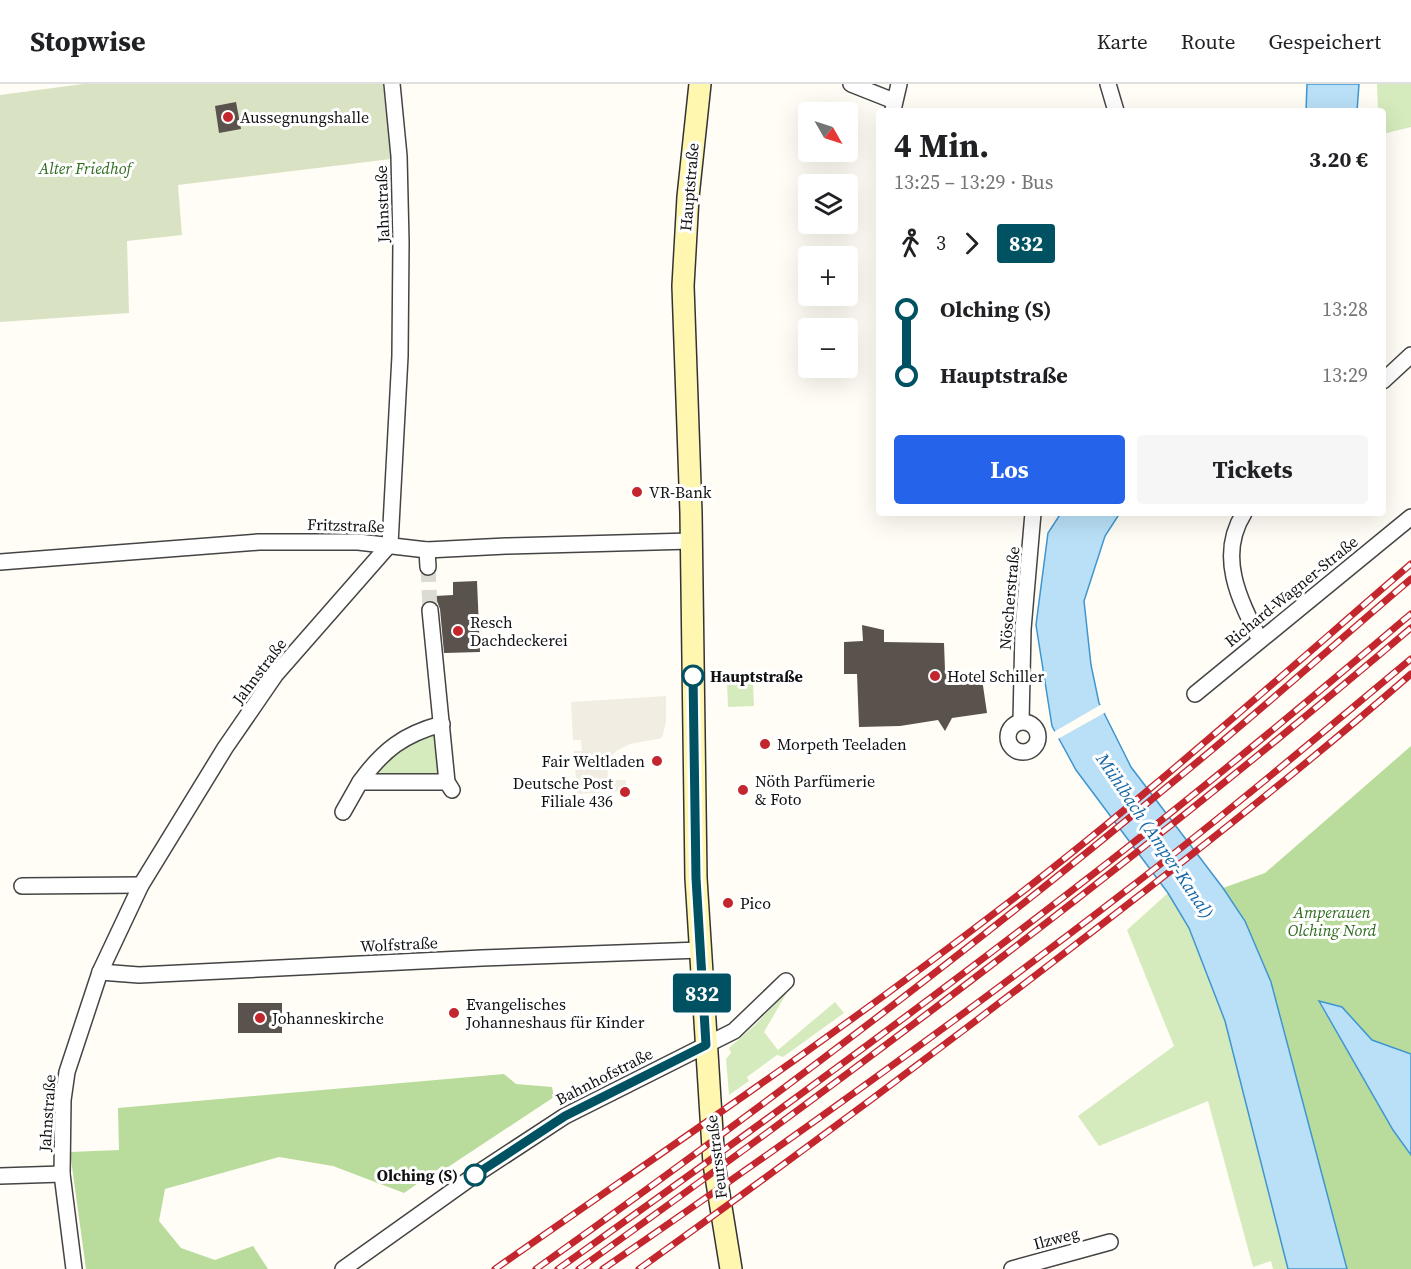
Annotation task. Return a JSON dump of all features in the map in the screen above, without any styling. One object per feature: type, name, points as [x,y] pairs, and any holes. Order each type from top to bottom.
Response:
[{"type":"street","name":"Jahnstraße","points":[[74,1269],[62,1174],[63,1100],[67,1072],[100,972],[141,885],[225,748],[276,674],[390,544],[400,356],[401,243],[399,159],[392,84]]},
{"type":"street","name":"Hauptstraße","points":[[700,84],[688,197],[683,285],[691,541],[696,878],[706,1045]]},
{"type":"street","points":[[851,84],[893,106],[899,84]]},
{"type":"street","points":[[1108,84],[1115,108]]},
{"type":"street","points":[[1386,378],[1411,355]]},
{"type":"street","name":"Nöscherstraße","points":[[1021,722],[1023,629],[1033,516]]},
{"type":"street","points":[[1242,516],[1236,526],[1230,547],[1234,580],[1260,640]]},
{"type":"street","name":"Richard-Wagner-Straße","points":[[1195,694],[1411,517]]},
{"type":"street","name":"Fritzstraße","points":[[0,562],[259,542],[390,544],[428,550],[691,541]]},
{"type":"street","points":[[428,550],[428,567]]},
{"type":"street","points":[[360,782],[449,786],[430,610]]},
{"type":"street","points":[[344,812],[360,782],[375,762],[394,745],[416,731],[442,724]]},
{"type":"street","points":[[22,886],[141,885]]},
{"type":"street","name":"Wolfstraße","points":[[100,972],[139,975],[700,950]]},
{"type":"street","points":[[706,1045],[734,1031],[786,981]]},
{"type":"street","name":"Bahnhofstraße","points":[[343,1269],[475,1175],[565,1116],[706,1045]]},
{"type":"street","name":"Feursstraße","points":[[706,1045],[714,1164],[731,1269]]},
{"type":"street","points":[[0,1176],[62,1174]]},
{"type":"street","name":"Ilzweg","points":[[1012,1269],[1110,1242]]},
{"type":"green space","name":"Alter Friedhof","points":[[83,84],[383,84],[391,159],[178,185],[182,235],[127,241],[129,313],[0,322],[0,95]]},
{"type":"green space","points":[[1377,84],[1411,84],[1411,127],[1386,133],[1386,108],[1378,108]]},
{"type":"green space","points":[[753,682],[754,706],[728,707],[727,683]]},
{"type":"green space","points":[[436,731],[439,777],[380,775],[379,770],[409,743]]},
{"type":"green space","name":"Amperauen Olching Nord","points":[[1411,746],[1411,1054],[1372,1040],[1342,1007],[1319,1002],[1393,1130],[1411,1155],[1411,1269],[1347,1269],[1271,982],[1245,921],[1223,888],[1265,873]]},
{"type":"green space","points":[[1168,893],[1189,928],[1225,1021],[1288,1269],[1273,1269],[1271,1261],[1253,1267],[1208,1101],[1099,1146],[1078,1116],[1174,1046],[1127,930]]},
{"type":"green space","points":[[789,989],[764,1032],[778,1050],[835,1002],[844,1013],[783,1057],[777,1055],[747,1077],[749,1081],[729,1095],[726,1059],[731,1053],[729,1048],[755,1025]]},
{"type":"green space","points":[[504,1074],[516,1084],[552,1087],[554,1097],[442,1171],[440,1168],[404,1193],[333,1166],[279,1157],[165,1189],[159,1221],[181,1248],[215,1260],[253,1246],[268,1269],[86,1269],[70,1152],[119,1150],[118,1108]]},
{"type":"shaded area","points":[[666,696],[666,722],[662,738],[630,744],[616,751],[607,761],[608,780],[626,780],[626,791],[577,794],[574,751],[582,751],[581,740],[573,740],[571,702]]},
{"type":"water","points":[[1307,84],[1359,84],[1357,108],[1306,108]]},
{"type":"water","name":"Mühlbach (Amper-Kanal)","points":[[1059,516],[1118,516],[1105,536],[1084,601],[1091,665],[1099,703],[1131,767],[1223,888],[1245,921],[1271,982],[1347,1269],[1288,1269],[1225,1021],[1189,928],[1168,893],[1076,770],[1052,726],[1036,625],[1048,533]]},
{"type":"water","points":[[1319,1001],[1342,1007],[1372,1040],[1411,1054],[1411,1155],[1393,1130]]},
{"type":"pier","points":[[1102,704],[1106,712],[1056,740],[1052,733]]},
{"type":"building","name":"Aussegnungshalle","points":[[236,102],[241,129],[219,133],[215,106]]},
{"type":"building","name":"Resch Dachdeckerei","points":[[477,581],[480,652],[444,653],[440,609],[435,596],[453,595],[453,582]]},
{"type":"building","name":"Hotel Schiller","points":[[862,625],[884,630],[884,642],[944,643],[945,670],[955,674],[962,683],[982,679],[987,713],[952,718],[945,731],[938,720],[900,726],[859,727],[857,674],[844,674],[844,642],[863,641]]},
{"type":"building","name":"Johanneskirche","points":[[238,1003],[282,1003],[282,1033],[238,1033]]},
{"type":"tunnel","points":[[428,567],[430,610]]},
{"type":"railway","points":[[495,1269],[807,1051],[992,915],[1152,787],[1411,564]]},
{"type":"railway","points":[[536,1269],[777,1093],[1014,911],[1230,735],[1411,579]]},
{"type":"railway","points":[[558,1269],[836,1068],[1042,914],[1224,770],[1411,614]]},
{"type":"railway","points":[[579,1269],[792,1115],[1106,877],[1411,628]]},
{"type":"railway","points":[[603,1269],[868,1083],[1063,939],[1199,834],[1411,659]]},
{"type":"railway","points":[[639,1269],[944,1045],[1091,932],[1276,787],[1411,674]]},
{"type":"bus line","name":"832","points":[[475,1175],[565,1116],[706,1045],[696,878],[693,676]]},
{"type":"place","name":"Aussegnungshalle","points":[[228,117]]},
{"type":"place","name":"VR-Bank","points":[[637,492]]},
{"type":"place","name":"Resch Dachdeckerei","points":[[458,631]]},
{"type":"place","name":"Hauptstraße","points":[[693,676]]},
{"type":"place","name":"Hotel Schiller","points":[[935,676]]},
{"type":"place","name":"Morpeth Teeladen","points":[[765,744]]},
{"type":"place","name":"Fair Weltladen","points":[[657,761]]},
{"type":"place","name":"Nöth Parfümerie & Foto","points":[[743,790]]},
{"type":"place","name":"Deutsche Post Filiale 436","points":[[625,792]]},
{"type":"place","name":"Pico","points":[[728,903]]},
{"type":"place","name":"Evangelisches Johanneshaus für Kinder","points":[[454,1013]]},
{"type":"place","name":"Johanneskirche","points":[[260,1018]]},
{"type":"place","name":"Olching (S)","points":[[475,1175]]}]
